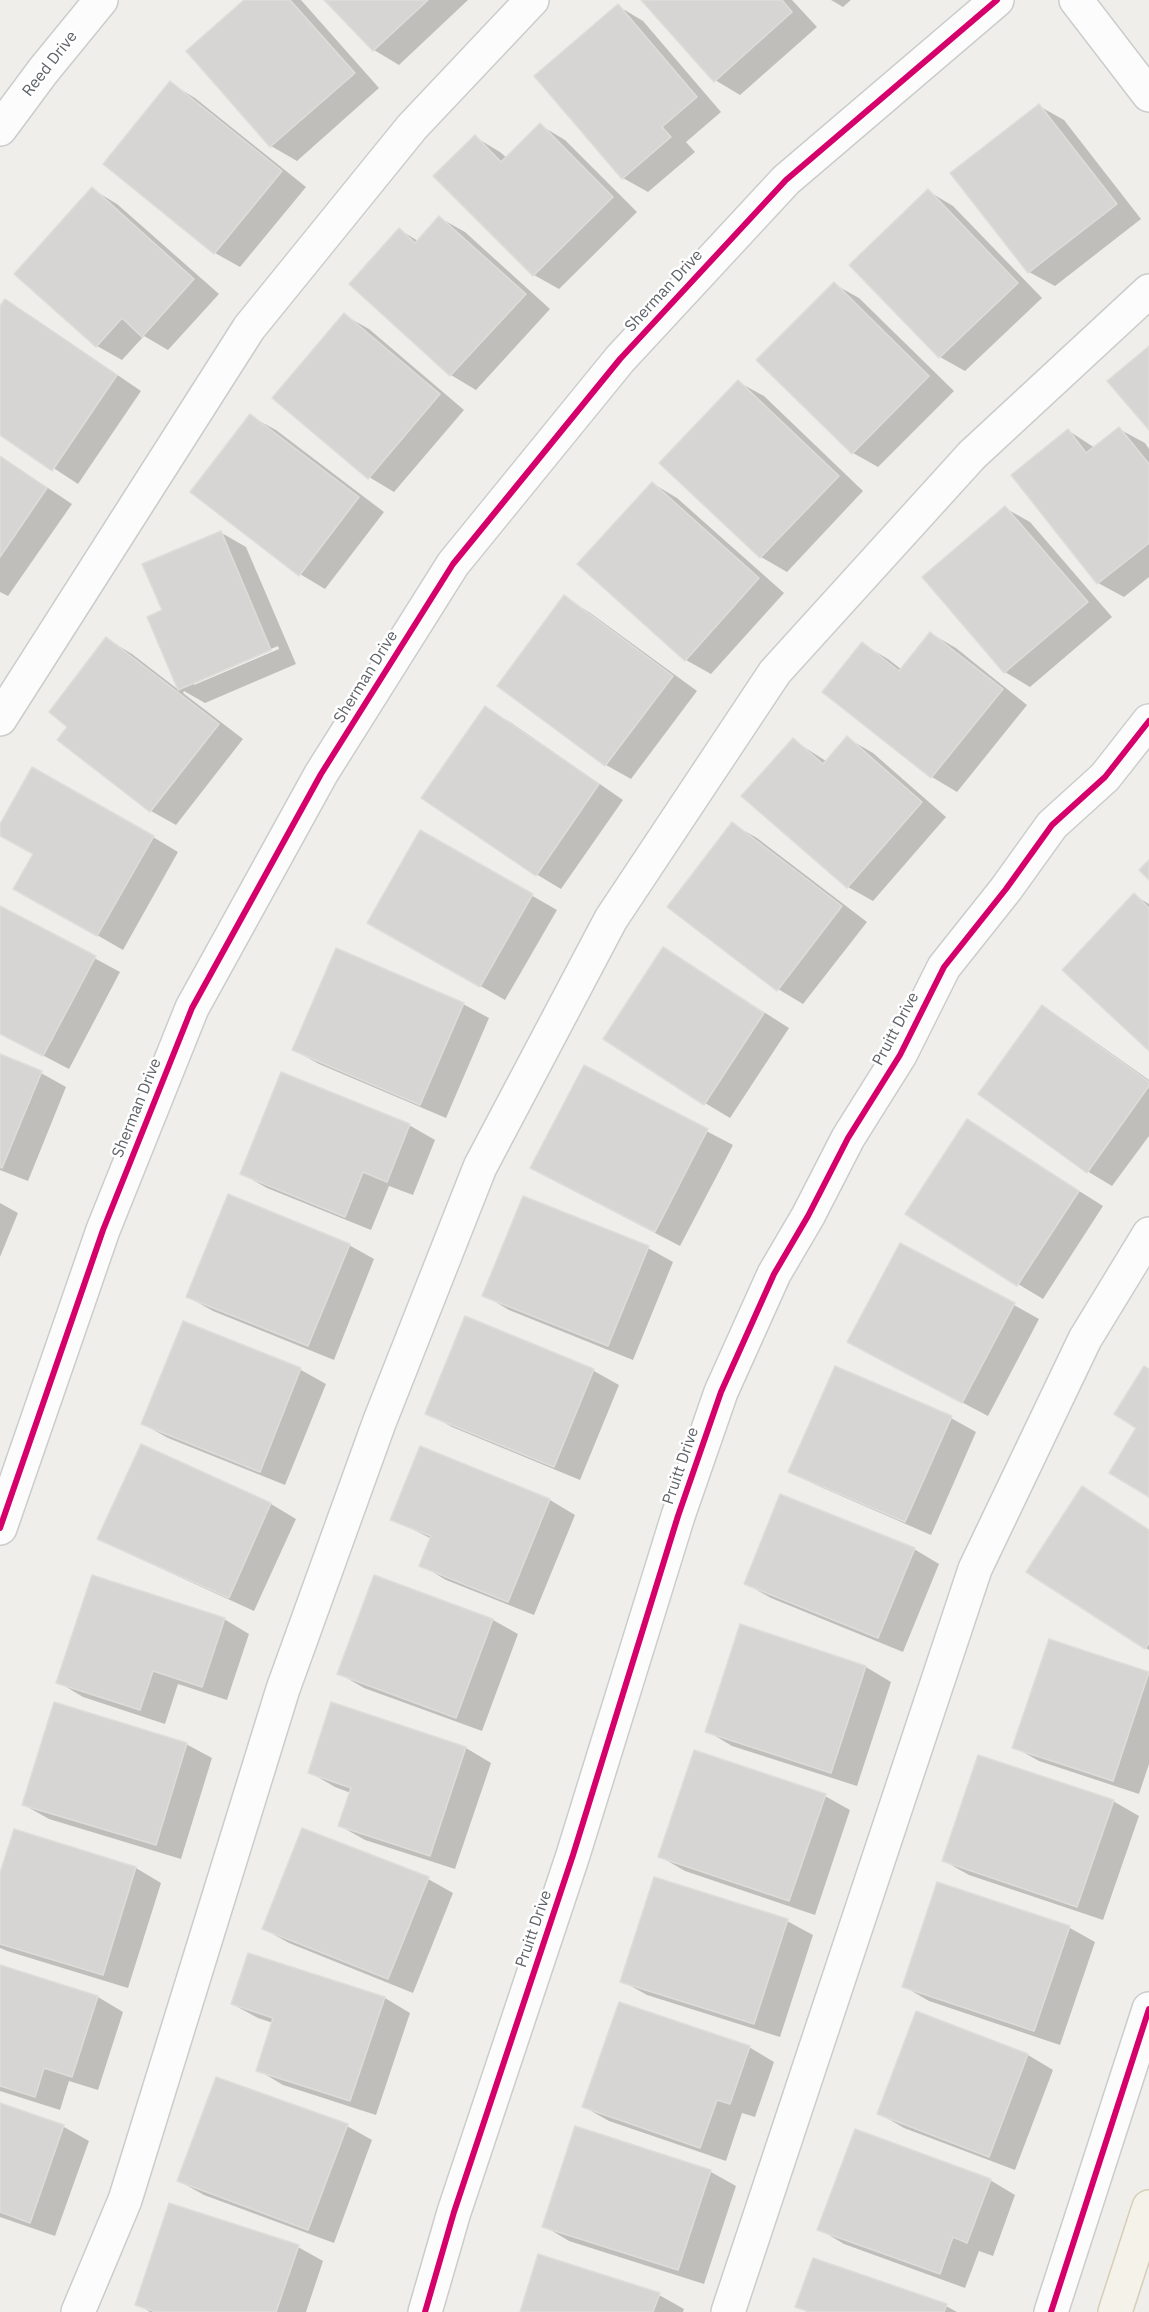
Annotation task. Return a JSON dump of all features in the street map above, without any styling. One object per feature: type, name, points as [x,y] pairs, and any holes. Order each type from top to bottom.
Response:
[{"type":"main road","points":[[1115,2312],[1149,2206]]},
{"type":"street","name":"Reed Drive","points":[[0,129],[43,71],[101,0]]},
{"type":"street","points":[[0,719],[249,328],[412,126],[532,0]]},
{"type":"street","name":"Sherman Drive","points":[[0,1528],[103,1230],[192,1008],[321,774],[453,564],[620,359],[786,180],[997,0]]},
{"type":"street","points":[[1076,0],[1149,94]]},
{"type":"street","points":[[78,2312],[125,2200],[283,1689],[379,1423],[480,1167],[606,930],[775,672],[972,455],[1149,291]]},
{"type":"street","name":"Pruitt Drive","points":[[425,2312],[454,2212],[573,1855],[678,1516],[721,1392],[774,1274],[808,1216],[848,1138],[900,1055],[944,967],[1006,889],[1052,825],[1105,777],[1149,721]]},
{"type":"street","points":[[728,2312],[975,1569],[1085,1339],[1149,1234]]},
{"type":"street","points":[[1051,2312],[1149,2008]]},
{"type":"building","points":[[244,0],[290,0],[355,73],[270,147],[186,51]]},
{"type":"building","points":[[324,0],[428,0],[373,51]]},
{"type":"building","points":[[641,0],[782,0],[792,12],[714,82]]},
{"type":"building","points":[[618,4],[697,97],[662,127],[671,137],[622,179],[534,76]]},
{"type":"building","points":[[170,81],[282,171],[214,254],[103,164]]},
{"type":"building","points":[[1039,104],[1117,204],[1028,273],[950,173]]},
{"type":"building","points":[[540,123],[613,197],[533,276],[433,176],[475,135],[501,162]]},
{"type":"building","points":[[92,187],[194,279],[142,337],[122,318],[96,347],[14,274]]},
{"type":"building","points":[[928,189],[1018,283],[939,358],[849,265]]},
{"type":"building","points":[[439,216],[526,294],[450,376],[349,284],[399,228],[415,243]]},
{"type":"building","points":[[834,282],[929,376],[852,454],[756,360]]},
{"type":"building","points":[[5,299],[117,375],[52,471],[0,435],[0,306]]},
{"type":"building","points":[[344,313],[440,394],[368,479],[272,398]]},
{"type":"building","points":[[1149,346],[1149,430],[1107,381]]},
{"type":"building","points":[[738,380],[839,476],[760,558],[659,463]]},
{"type":"building","points":[[250,414],[359,497],[299,576],[190,492]]},
{"type":"building","points":[[1119,427],[1149,464],[1149,543],[1097,584],[1011,475],[1068,429],[1086,453]]},
{"type":"building","points":[[0,456],[47,488],[0,557]]},
{"type":"building","points":[[652,482],[759,578],[685,661],[577,564]]},
{"type":"building","points":[[1005,506],[1088,602],[1004,673],[922,577]]},
{"type":"building","points":[[221,531],[271,650],[178,690],[147,617],[162,610],[142,564]]},
{"type":"building","points":[[564,595],[673,676],[605,766],[497,686]]},
{"type":"building","points":[[930,632],[1003,689],[931,778],[822,692],[862,642],[899,671]]},
{"type":"building","points":[[106,637],[219,724],[150,812],[57,740],[67,727],[49,712]]},
{"type":"building","points":[[485,706],[599,784],[536,876],[421,798]]},
{"type":"building","points":[[847,736],[922,802],[847,888],[741,796],[793,738],[823,764]]},
{"type":"building","points":[[32,767],[154,836],[97,936],[13,889],[33,854],[0,836],[0,824]]},
{"type":"building","points":[[732,822],[842,906],[777,991],[667,907]]},
{"type":"building","points":[[420,830],[533,894],[480,987],[367,923]]},
{"type":"building","points":[[1149,860],[1149,880],[1139,870]]},
{"type":"building","points":[[1134,893],[1149,908],[1149,1051],[1062,970]]},
{"type":"building","points":[[0,906],[96,956],[43,1056],[0,1034]]},
{"type":"building","points":[[663,947],[764,1013],[704,1105],[603,1039]]},
{"type":"building","points":[[336,948],[464,1003],[420,1105],[292,1050]]},
{"type":"building","points":[[1042,1005],[1149,1082],[1149,1086],[1087,1173],[978,1094]]},
{"type":"building","points":[[0,1054],[42,1071],[2,1168],[0,1167]]},
{"type":"building","points":[[584,1065],[708,1129],[655,1232],[530,1168]]},
{"type":"building","points":[[281,1072],[410,1124],[387,1182],[363,1172],[345,1217],[240,1174]]},
{"type":"building","points":[[967,1119],[1079,1191],[1017,1286],[905,1214]]},
{"type":"building","points":[[228,1194],[350,1244],[308,1346],[186,1297]]},
{"type":"building","points":[[523,1196],[649,1246],[608,1346],[482,1296]]},
{"type":"building","points":[[900,1243],[1015,1303],[962,1403],[847,1342]]},
{"type":"building","points":[[465,1316],[594,1369],[554,1467],[425,1414]]},
{"type":"building","points":[[183,1321],[301,1368],[260,1472],[141,1424]]},
{"type":"building","points":[[835,1366],[952,1416],[905,1522],[788,1472]]},
{"type":"building","points":[[1144,1366],[1149,1369],[1149,1497],[1109,1473],[1136,1428],[1114,1414]]},
{"type":"building","points":[[141,1444],[271,1503],[229,1598],[97,1539]]},
{"type":"building","points":[[420,1446],[550,1499],[508,1602],[419,1566],[431,1536],[390,1520]]},
{"type":"building","points":[[1082,1486],[1149,1530],[1149,1643],[1145,1649],[1026,1572]]},
{"type":"building","points":[[780,1494],[915,1548],[878,1638],[744,1584]]},
{"type":"building","points":[[92,1575],[225,1618],[202,1687],[153,1671],[140,1710],[56,1683]]},
{"type":"building","points":[[374,1575],[493,1619],[456,1718],[337,1674]]},
{"type":"building","points":[[740,1624],[866,1666],[831,1773],[705,1732]]},
{"type":"building","points":[[1049,1639],[1149,1672],[1113,1781],[1012,1748]]},
{"type":"building","points":[[54,1702],[187,1743],[156,1845],[22,1805]]},
{"type":"building","points":[[331,1702],[466,1747],[430,1856],[338,1826],[351,1788],[308,1773]]},
{"type":"building","points":[[694,1750],[826,1794],[789,1901],[658,1857]]},
{"type":"building","points":[[978,1755],[1114,1800],[1077,1907],[942,1861]]},
{"type":"building","points":[[302,1828],[429,1877],[388,1979],[262,1929]]},
{"type":"building","points":[[14,1829],[136,1867],[103,1975],[0,1944],[0,1873]]},
{"type":"building","points":[[654,1877],[788,1919],[754,2024],[620,1982]]},
{"type":"building","points":[[937,1882],[1070,1926],[1034,2031],[902,1987]]},
{"type":"building","points":[[248,1953],[385,1997],[350,2101],[256,2071],[273,2018],[231,2004]]},
{"type":"building","points":[[0,1965],[98,1996],[72,2077],[44,2068],[35,2097],[0,2086]]},
{"type":"building","points":[[619,2002],[750,2046],[730,2104],[717,2100],[700,2148],[582,2107]]},
{"type":"building","points":[[916,2011],[1028,2054],[989,2157],[877,2114]]},
{"type":"building","points":[[216,2077],[348,2124],[308,2230],[177,2181]]},
{"type":"building","points":[[0,2103],[64,2125],[30,2223],[0,2212]]},
{"type":"building","points":[[575,2126],[711,2170],[678,2270],[542,2227]]},
{"type":"building","points":[[855,2129],[991,2179],[967,2243],[953,2237],[940,2274],[817,2230]]},
{"type":"building","points":[[169,2203],[299,2245],[276,2312],[156,2312],[135,2305]]},
{"type":"building","points":[[538,2254],[660,2293],[653,2312],[520,2312]]},
{"type":"building","points":[[813,2258],[947,2304],[944,2312],[810,2312],[795,2307]]},
{"type":"cycle path","points":[[0,1528],[103,1230],[192,1008],[321,774],[453,564],[620,359],[786,180],[997,0]]},
{"type":"cycle path","points":[[425,2312],[454,2212],[573,1855],[678,1516],[721,1392],[774,1274],[808,1216],[848,1138],[900,1055],[944,967],[1006,889],[1052,825],[1105,777],[1149,721]]},
{"type":"cycle path","points":[[1051,2312],[1149,2009]]}]
